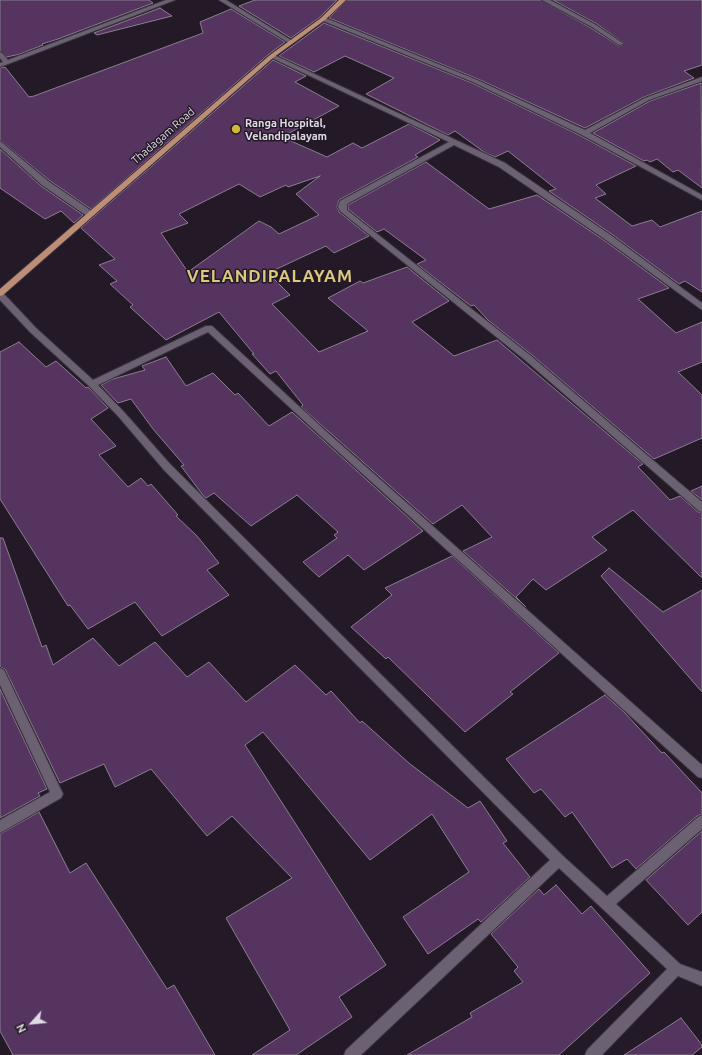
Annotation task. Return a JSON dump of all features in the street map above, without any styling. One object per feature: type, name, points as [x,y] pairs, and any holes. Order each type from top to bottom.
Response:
[{"type":"main road","name":"Thadagam Road","points":[[0,294],[272,56],[323,19],[343,0]]},
{"type":"street","points":[[0,54],[4,64],[172,0]]},
{"type":"street","points":[[222,0],[291,42]]},
{"type":"street","points":[[545,0],[594,26],[621,44]]},
{"type":"street","points":[[323,19],[476,81],[585,133],[702,198]]},
{"type":"street","points":[[272,56],[502,165],[609,238],[702,307]]},
{"type":"street","points":[[585,133],[647,99],[702,80]]},
{"type":"street","points":[[0,143],[46,183],[90,214]]},
{"type":"street","points":[[453,143],[343,203],[342,206],[344,211],[528,358],[702,508]]},
{"type":"street","points":[[0,294],[33,330],[92,384],[122,414],[167,468],[559,860],[676,969],[702,979]]},
{"type":"street","points":[[92,384],[209,328],[326,436],[702,773]]},
{"type":"street","points":[[0,673],[57,794],[0,827]]},
{"type":"street","points":[[607,904],[702,821]]},
{"type":"street","points":[[351,1055],[559,860]]},
{"type":"street","points":[[592,1055],[676,969]]},
{"type":"building","points":[[0,0],[149,0],[153,3],[42,44],[43,45],[20,54],[7,57],[0,51]]},
{"type":"building","points":[[255,0],[337,0],[320,17],[291,38],[239,6]]},
{"type":"building","points":[[347,0],[541,0],[591,28],[619,46],[625,44],[597,24],[553,0],[702,0],[702,65],[684,71],[694,78],[644,97],[585,128],[478,79],[329,18]]},
{"type":"building","points":[[160,8],[172,16],[97,35],[94,33]]},
{"type":"building","points":[[231,9],[285,42],[269,54],[91,209],[49,180],[0,140],[0,68],[5,67],[29,97],[34,96],[203,33],[200,22]]},
{"type":"building","points":[[324,23],[472,83],[581,136],[636,166],[596,185],[606,194],[595,198],[632,226],[652,220],[660,227],[702,211],[702,292],[685,281],[679,284],[613,235],[549,191],[556,189],[508,151],[495,157],[484,152],[455,131],[448,135],[366,94],[394,78],[345,56],[314,72],[279,56]]},
{"type":"building","points":[[273,60],[306,76],[295,82],[339,106],[282,137],[327,157],[353,143],[362,148],[409,124],[440,140],[415,155],[418,157],[339,200],[337,207],[339,212],[369,236],[334,253],[326,246],[268,273],[290,295],[272,304],[319,352],[368,331],[328,298],[360,281],[363,283],[407,267],[449,301],[412,322],[454,356],[497,340],[643,464],[638,467],[670,500],[680,496],[698,512],[702,513],[702,578],[633,510],[592,537],[607,550],[546,590],[533,579],[516,597],[526,607],[463,551],[492,537],[462,505],[433,524],[301,407],[303,405],[276,371],[270,374],[219,312],[166,340],[130,307],[133,305],[110,284],[117,281],[99,265],[115,259],[81,228]],"holes":[[[320,176],[296,194],[319,215],[279,234],[271,227],[259,221],[188,272],[161,233],[188,223],[179,214],[239,184],[260,197],[286,185],[288,187]]]},
{"type":"building","points":[[701,83],[702,188],[678,170],[673,172],[657,159],[650,162],[647,160],[644,161],[593,133],[650,101]]},
{"type":"building","points":[[0,149],[41,186],[83,215],[74,223],[61,211],[45,219],[0,188]]},
{"type":"building","points":[[426,162],[489,209],[537,195],[605,241],[669,288],[638,299],[676,333],[702,322],[702,362],[678,372],[702,395],[702,438],[654,459],[532,355],[488,320],[474,305],[471,306],[417,264],[426,260],[384,229],[377,232],[348,209],[348,205]]},
{"type":"building","points":[[19,342],[46,367],[56,361],[86,388],[88,387],[108,408],[91,419],[116,446],[99,455],[128,487],[141,478],[148,486],[151,484],[178,515],[176,516],[197,536],[219,563],[207,570],[229,595],[162,636],[135,602],[88,629],[70,605],[68,606],[0,499],[0,352]]},
{"type":"building","points":[[166,357],[186,386],[213,373],[235,395],[238,393],[269,426],[292,412],[423,531],[364,570],[348,555],[319,577],[303,562],[337,538],[334,535],[338,532],[297,495],[251,526],[214,493],[206,498],[181,466],[184,465],[153,429],[131,399],[118,403],[101,385],[113,379],[145,370],[142,366]]},
{"type":"building","points":[[702,486],[702,500],[691,491]]},
{"type":"building","points":[[0,538],[3,538],[42,647],[46,645],[53,665],[93,638],[119,666],[155,642],[187,677],[209,662],[246,702],[295,665],[326,695],[331,691],[360,723],[362,721],[410,764],[468,808],[480,801],[507,841],[503,843],[530,877],[481,922],[478,919],[428,954],[403,917],[469,872],[432,814],[370,860],[263,732],[245,745],[386,965],[339,997],[352,1017],[296,1055],[252,1055],[290,1030],[226,918],[292,878],[232,816],[207,836],[151,769],[115,787],[104,764],[60,783],[5,669],[0,667]]},
{"type":"building","points":[[452,556],[559,653],[510,692],[513,694],[465,732],[388,657],[386,659],[351,627],[392,595],[385,588]]},
{"type":"building","points":[[609,568],[663,612],[702,590],[702,692],[601,576]]},
{"type":"building","points":[[0,689],[47,789],[38,793],[40,796],[0,818]]},
{"type":"building","points":[[605,695],[624,712],[662,753],[664,752],[702,793],[702,814],[697,816],[636,869],[627,859],[612,868],[572,812],[565,817],[541,789],[534,793],[506,759]]},
{"type":"building","points":[[39,812],[70,873],[86,863],[167,989],[174,985],[215,1055],[13,1055],[0,1031],[0,834]]},
{"type":"building","points":[[702,831],[702,912],[688,925],[646,880]]},
{"type":"building","points":[[556,885],[582,914],[591,906],[650,973],[559,1055],[407,1055],[472,1017],[470,1013],[523,982],[514,971],[518,967],[491,934],[539,889],[544,895]]},
{"type":"building","points":[[681,1018],[702,1045],[702,1047],[692,1055],[624,1055]]},
{"type":"place","name":"Ranga Hospital, Velandipalayam","points":[[236,129]]},
{"type":"district","name":"VELANDIPALAYAM","points":[[270,276]]}]
